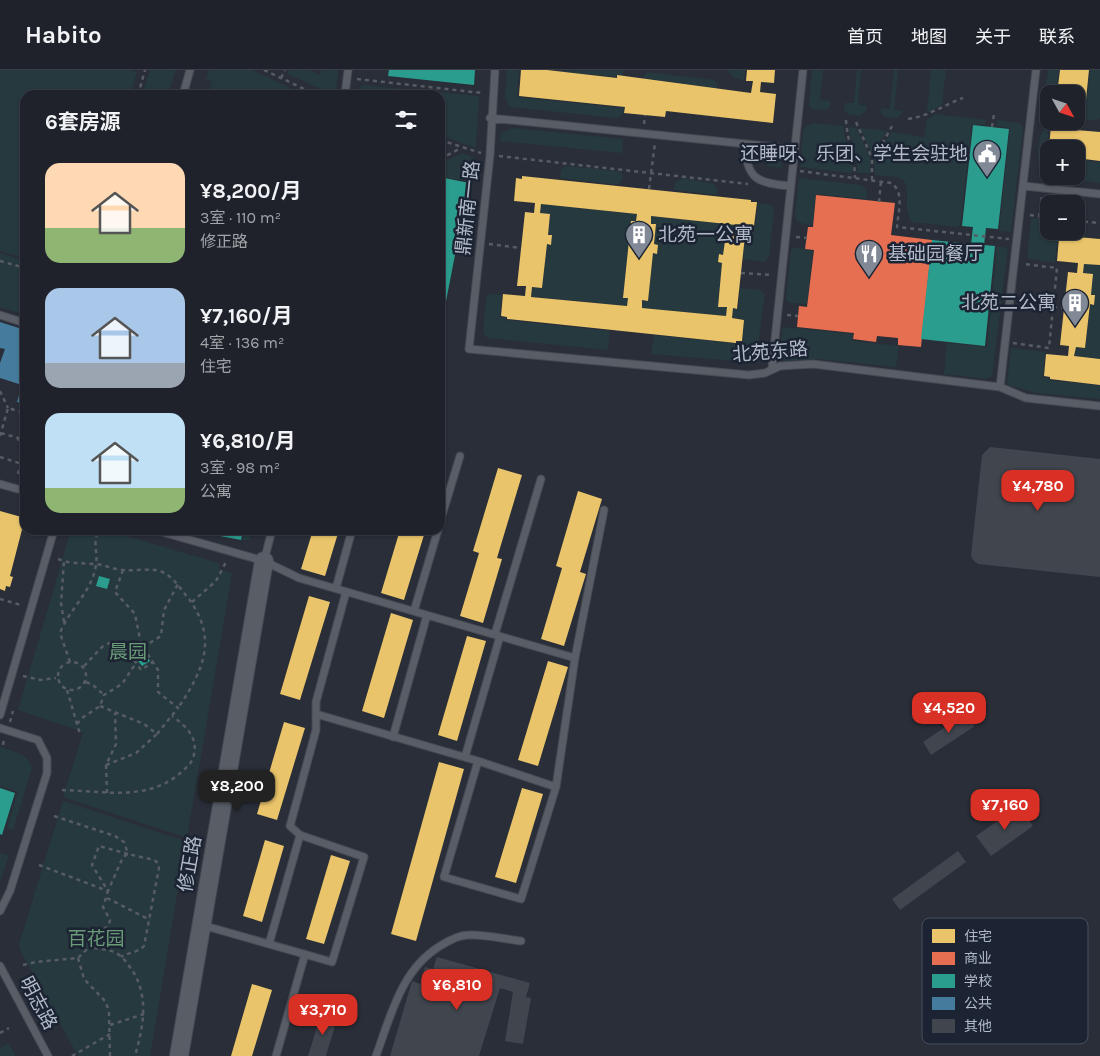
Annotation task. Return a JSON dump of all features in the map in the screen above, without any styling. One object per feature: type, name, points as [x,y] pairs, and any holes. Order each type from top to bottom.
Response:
[{"type":"street","name":"修正路","points":[[179,1056],[264,561]]},
{"type":"lane","points":[[184,90],[190,70]]},
{"type":"lane","points":[[346,90],[348,70]]},
{"type":"lane","name":"鼎新南一路","points":[[469,349],[490,155],[490,118],[495,70]]},
{"type":"lane","points":[[772,368],[803,70]]},
{"type":"lane","points":[[1000,386],[1036,70]]},
{"type":"lane","points":[[490,118],[794,149]]},
{"type":"lane","points":[[745,144],[748,166],[755,178],[769,184],[791,186]]},
{"type":"lane","points":[[1024,186],[1100,194]]},
{"type":"lane","points":[[0,315],[20,321]]},
{"type":"lane","name":"北苑东路","points":[[469,349],[749,374],[765,373],[772,368],[813,364],[1000,386],[1026,398],[1100,406]]},
{"type":"lane","points":[[445,506],[460,456]]},
{"type":"lane","points":[[465,757],[541,480]]},
{"type":"lane","points":[[0,484],[20,490]]},
{"type":"lane","points":[[478,761],[444,877],[521,899],[556,787],[575,658],[604,510]]},
{"type":"lane","points":[[0,715],[53,535]]},
{"type":"lane","points":[[172,535],[264,561],[299,578],[575,658]]},
{"type":"lane","points":[[264,561],[271,535]]},
{"type":"lane","points":[[336,588],[351,535]]},
{"type":"lane","points":[[414,611],[437,535]]},
{"type":"lane","points":[[201,925],[332,962],[364,857],[300,835],[290,826],[316,730],[316,702],[346,592]]},
{"type":"lane","points":[[393,737],[427,615]]},
{"type":"lane","points":[[316,714],[465,757],[556,787]]},
{"type":"lane","points":[[0,728],[38,740],[48,758],[47,773],[10,891],[0,911]]},
{"type":"lane","points":[[269,944],[300,835]]},
{"type":"lane","points":[[376,1056],[395,1003],[407,978],[419,961],[451,939],[467,935],[521,941]]},
{"type":"lane","points":[[276,1056],[305,954]]},
{"type":"lane","name":"明志路","points":[[0,966],[48,1056]]},
{"type":"path","points":[[140,90],[146,70]]},
{"type":"path","points":[[264,70],[306,90]]},
{"type":"path","points":[[281,78],[285,70]]},
{"type":"path","points":[[357,79],[482,93]]},
{"type":"path","points":[[908,119],[928,115],[949,103],[963,98]]},
{"type":"path","points":[[992,127],[994,114]]},
{"type":"path","points":[[644,124],[645,115]]},
{"type":"path","points":[[846,120],[855,162],[855,178]]},
{"type":"path","points":[[856,122],[872,158],[872,180]]},
{"type":"path","points":[[872,158],[892,126]]},
{"type":"path","points":[[445,142],[481,153]]},
{"type":"path","points":[[649,189],[655,142]]},
{"type":"path","points":[[445,156],[462,148]]},
{"type":"path","points":[[499,156],[750,184]]},
{"type":"path","points":[[799,171],[891,183],[897,187],[900,193],[897,227],[1010,240]]},
{"type":"path","points":[[879,202],[881,181]]},
{"type":"path","points":[[1028,215],[1040,217]]},
{"type":"path","points":[[1085,222],[1100,223]]},
{"type":"path","points":[[489,244],[521,248]]},
{"type":"path","points":[[0,261],[20,267]]},
{"type":"path","points":[[1013,343],[1049,348],[1057,268],[1022,264]]},
{"type":"path","points":[[741,273],[771,275]]},
{"type":"path","points":[[1053,307],[1064,308]]},
{"type":"path","points":[[0,391],[8,408],[0,434],[18,438],[20,446]]},
{"type":"path","points":[[8,408],[20,411]]},
{"type":"path","points":[[0,457],[20,464],[18,474]]},
{"type":"path","points":[[70,662],[60,633],[64,623],[80,602],[96,564],[94,544],[97,535]]},
{"type":"path","points":[[58,559],[123,570],[161,571],[178,584],[192,602],[206,634],[206,651],[195,683],[172,716],[157,734],[136,753],[106,765]]},
{"type":"path","points":[[64,561],[61,603],[64,623]]},
{"type":"path","points":[[192,602],[216,581],[226,562]]},
{"type":"path","points":[[123,570],[115,592],[134,614],[142,645],[159,675],[158,692],[178,708]]},
{"type":"path","points":[[129,652],[161,636],[164,610],[178,584]]},
{"type":"path","points":[[0,599],[21,605]]},
{"type":"path","points":[[85,682],[84,666],[102,646],[113,641],[125,646],[141,670],[153,662]]},
{"type":"path","points":[[56,678],[60,669],[70,662],[77,662],[84,666]]},
{"type":"path","points":[[77,724],[82,718],[100,706],[104,696],[122,684],[136,663]]},
{"type":"path","points":[[23,676],[41,680],[56,678]]},
{"type":"path","points":[[56,678],[60,685],[67,689],[78,688],[85,682]]},
{"type":"path","points":[[85,682],[93,685],[104,696]]},
{"type":"path","points":[[67,689],[80,734]]},
{"type":"path","points":[[100,706],[144,724],[157,734]]},
{"type":"path","points":[[107,792],[106,765],[116,744],[115,713]]},
{"type":"path","points":[[62,790],[135,792],[163,786],[188,767],[193,759],[195,744],[188,729],[172,716]]},
{"type":"path","points":[[54,816],[115,836],[124,842],[128,854]]},
{"type":"path","points":[[108,891],[92,865],[96,849],[99,846],[158,863],[159,868],[144,946],[140,950],[126,954],[121,958]]},
{"type":"path","points":[[23,965],[78,958],[89,947],[109,924],[110,920],[103,907],[123,857],[128,854]]},
{"type":"path","points":[[39,865],[108,891]]},
{"type":"path","points":[[107,898],[150,920]]},
{"type":"path","points":[[89,947],[112,952],[121,958],[137,980],[143,994],[144,1014],[135,1056]]},
{"type":"path","points":[[78,958],[84,979],[106,1002],[110,1034],[110,1056]]},
{"type":"path","points":[[109,1025],[144,1014]]},
{"type":"path","points":[[0,1033],[9,1028]]},
{"type":"path","points":[[72,1056],[110,1034]]},
{"type":"green space","points":[[0,70],[130,70],[137,72],[132,90],[20,90],[20,257],[0,251]]},
{"type":"green space","points":[[150,70],[176,70],[170,90],[144,90]]},
{"type":"green space","points":[[209,70],[252,70],[294,90],[210,90],[212,82],[206,79]]},
{"type":"green space","points":[[289,70],[310,70],[320,75],[321,70],[338,70],[336,90],[324,90],[287,74]]},
{"type":"green space","points":[[507,70],[519,70],[517,97],[624,108],[623,114],[617,118],[510,107],[505,99]]},
{"type":"green space","points":[[623,70],[623,76],[616,75],[616,77],[553,71]]},
{"type":"green space","points":[[727,70],[745,70],[744,81],[733,77]]},
{"type":"green space","points":[[812,70],[823,70],[820,100],[830,101],[830,107],[826,110],[813,109],[809,106]]},
{"type":"green space","points":[[857,70],[861,70],[858,104],[867,106],[866,111],[860,116],[850,115],[844,111],[845,103],[854,103]]},
{"type":"green space","points":[[894,70],[898,70],[894,110],[903,111],[898,118],[885,117],[881,113],[881,108],[890,109]]},
{"type":"green space","points":[[931,70],[946,70],[942,105],[927,113]]},
{"type":"green space","points":[[1048,70],[1059,70],[1057,85],[1046,85]]},
{"type":"green space","points":[[1090,70],[1100,70],[1100,118],[1097,120],[1085,120]]},
{"type":"green space","points":[[647,72],[714,80],[717,83],[717,89],[642,78]]},
{"type":"green space","points":[[361,85],[415,90],[360,90]]},
{"type":"green space","points":[[445,93],[479,96],[476,148],[445,137]]},
{"type":"green space","points":[[936,114],[986,120],[985,125],[972,124],[960,226],[957,227],[912,222],[907,207],[907,191],[904,181],[898,177],[875,175],[874,158],[892,132],[924,137],[927,119]]},
{"type":"green space","points":[[997,120],[1020,123],[1023,128],[1011,232],[999,231],[1010,128],[997,126]]},
{"type":"green space","points":[[814,123],[844,126],[853,171],[850,173],[800,167],[803,131],[806,126]]},
{"type":"green space","points":[[848,127],[856,128],[870,157],[871,173],[857,173],[857,160]]},
{"type":"green space","points":[[512,128],[623,139],[622,153],[500,141],[501,133]]},
{"type":"green space","points":[[860,128],[887,131],[872,154]]},
{"type":"green space","points":[[1044,130],[1049,130],[1048,140],[1040,140],[1040,171],[1038,148],[1041,134]]},
{"type":"green space","points":[[462,153],[475,158],[470,182],[445,177],[445,162]]},
{"type":"green space","points":[[766,153],[780,159],[782,168],[767,166]]},
{"type":"green space","points":[[1085,161],[1100,162],[1100,183],[1085,181]]},
{"type":"green space","points":[[565,166],[617,171],[621,172],[623,178],[618,185],[560,178],[561,170]]},
{"type":"green space","points":[[684,178],[714,184],[717,195],[673,190],[676,181]]},
{"type":"green space","points":[[799,178],[862,185],[867,191],[867,199],[816,194],[813,226],[797,222],[795,216]]},
{"type":"green space","points":[[758,203],[772,205],[774,211],[769,256],[765,262],[743,259],[745,235],[741,234],[742,225],[755,226]]},
{"type":"green space","points":[[541,204],[637,214],[636,221],[631,221],[623,297],[628,298],[627,306],[531,297],[532,287],[542,288],[547,244],[551,245],[552,235],[548,235],[540,213]]},
{"type":"green space","points":[[651,216],[736,225],[734,234],[726,234],[723,255],[719,254],[718,262],[722,263],[718,306],[727,307],[726,316],[642,308],[642,300],[647,301],[653,253],[657,253],[658,245],[654,244],[656,224],[651,224]]},
{"type":"green space","points":[[1031,218],[1040,219],[1040,240],[1057,240],[1055,263],[1027,258]]},
{"type":"green space","points":[[997,246],[1008,248],[992,376],[987,379],[944,374],[947,343],[987,347]]},
{"type":"green space","points":[[795,247],[813,251],[807,304],[790,303],[786,300],[791,250]]},
{"type":"green space","points":[[0,253],[20,259],[20,313],[0,307]]},
{"type":"green space","points":[[1084,264],[1100,265],[1100,359],[1074,356],[1076,347],[1085,348],[1090,304],[1094,305],[1095,295],[1091,295],[1093,274],[1083,273]]},
{"type":"green space","points":[[740,288],[760,290],[765,295],[756,358],[748,362],[651,354],[654,335],[742,344],[744,319],[732,318],[733,309],[738,309]]},
{"type":"green space","points":[[490,294],[502,295],[500,317],[506,318],[506,320],[610,331],[608,350],[487,338],[483,333],[486,297]]},
{"type":"green space","points":[[783,327],[853,334],[852,341],[899,346],[896,367],[820,359],[783,361],[779,356]]},
{"type":"green space","points":[[1011,348],[1045,352],[1043,377],[1050,378],[1050,380],[1100,385],[1100,399],[1038,393],[1007,385]]},
{"type":"green space","name":"晨园","points":[[70,535],[122,535],[219,563],[219,569],[232,573],[187,838],[63,797],[83,732],[18,710]]},
{"type":"green space","points":[[243,535],[252,535],[249,540],[242,541]]},
{"type":"green space","points":[[0,747],[23,756],[32,768],[13,830],[7,828],[18,792],[0,786]]},
{"type":"green space","name":"百花园","points":[[63,801],[186,841],[150,1056],[78,1056],[20,950],[19,944]]},
{"type":"green space","points":[[0,853],[8,855],[8,858],[0,883]]},
{"type":"green space","points":[[8,1043],[16,1056],[0,1056],[0,1048]]},
{"type":"building: 住宅","points":[[521,70],[547,70],[617,78],[617,75],[751,93],[753,81],[746,81],[747,70],[775,70],[774,83],[761,82],[760,92],[776,94],[773,123],[666,111],[665,117],[624,113],[625,107],[519,96]]},
{"type":"building: 住宅","points":[[1060,70],[1089,70],[1085,109],[1085,85],[1058,85]]},
{"type":"building: 住宅","points":[[1051,130],[1100,132],[1100,161],[1085,159],[1085,140],[1050,140]]},
{"type":"building: 住宅","name":"北苑一公寓","points":[[522,176],[757,202],[754,226],[742,224],[740,235],[745,236],[737,309],[733,308],[732,318],[744,320],[742,341],[736,341],[736,343],[507,319],[507,317],[501,316],[503,294],[525,296],[526,286],[517,286],[525,212],[534,213],[535,203],[514,201],[516,178],[522,179]],"holes":[[[541,204],[637,214],[636,221],[631,221],[623,298],[628,298],[627,306],[531,297],[532,287],[542,288],[547,244],[551,245],[552,235],[548,235],[550,214],[540,213]],[[651,216],[736,225],[734,234],[726,234],[723,255],[719,254],[718,262],[722,263],[718,307],[727,307],[726,316],[642,308],[642,300],[648,301],[653,253],[657,254],[658,245],[654,244],[656,224],[651,224]]]},
{"type":"building: 住宅","name":"北苑二公寓","points":[[1085,238],[1100,239],[1100,265],[1084,264],[1083,273],[1093,274],[1091,295],[1095,295],[1094,305],[1090,304],[1085,348],[1076,347],[1074,356],[1100,359],[1100,385],[1050,379],[1050,377],[1044,376],[1046,354],[1068,356],[1069,346],[1060,345],[1068,272],[1077,273],[1078,263],[1057,261],[1059,240],[1085,240]]},
{"type":"building: 住宅","points":[[498,468],[522,475],[497,558],[502,559],[483,623],[460,616],[479,553],[473,551]]},
{"type":"building: 住宅","points":[[578,491],[602,499],[580,572],[586,574],[564,646],[541,639],[562,568],[556,566]]},
{"type":"building: 住宅","points":[[0,511],[20,517],[21,535],[10,576],[13,577],[10,587],[6,586],[5,591],[0,589]]},
{"type":"building: 住宅","points":[[311,535],[337,535],[325,576],[301,569]]},
{"type":"building: 住宅","points":[[398,535],[424,535],[404,600],[381,593]]},
{"type":"building: 住宅","points":[[309,596],[330,602],[300,700],[280,694]]},
{"type":"building: 住宅","points":[[391,613],[413,620],[384,718],[362,711]]},
{"type":"building: 住宅","points":[[467,636],[486,641],[457,741],[438,735]]},
{"type":"building: 住宅","points":[[548,661],[568,667],[538,766],[518,760]]},
{"type":"building: 住宅","points":[[284,722],[305,728],[277,820],[257,814]]},
{"type":"building: 住宅","points":[[439,762],[464,769],[416,941],[391,934]]},
{"type":"building: 住宅","points":[[522,788],[543,794],[516,883],[495,877]]},
{"type":"building: 住宅","points":[[265,840],[284,846],[262,922],[243,916]]},
{"type":"building: 住宅","points":[[331,855],[350,861],[324,944],[306,939]]},
{"type":"building: 住宅","points":[[252,984],[272,990],[252,1056],[231,1056]]},
{"type":"building: 商业","name":"基础园餐厅","points":[[816,195],[895,203],[891,235],[932,240],[921,347],[898,345],[898,338],[877,336],[876,342],[853,339],[854,333],[797,327],[799,306],[807,307],[814,250],[805,249],[808,227],[813,227]]},
{"type":"building: 学校","points":[[389,70],[475,70],[474,85],[388,76]]},
{"type":"building: 学校","points":[[973,125],[1009,129],[998,229],[986,228],[984,245],[995,246],[985,346],[921,339],[932,240],[971,244],[973,227],[962,226]]},
{"type":"building: 学校","points":[[445,178],[469,183],[445,306]]},
{"type":"building: 学校","points":[[220,535],[242,535],[241,540]]},
{"type":"building: 学校","points":[[99,576],[110,579],[107,589],[96,586]]},
{"type":"building: 学校","points":[[140,647],[150,661],[142,666],[132,653]]},
{"type":"building: 学校","points":[[0,788],[15,793],[2,835],[0,834]]},
{"type":"building: 公共","points":[[0,322],[20,328],[20,384],[0,378],[0,363],[5,349],[0,348]]},
{"type":"building: 公共","points":[[20,392],[20,403],[17,402]]},
{"type":"building: 其他","points":[[990,447],[1100,459],[1100,577],[978,564],[973,560],[971,555],[982,455]]},
{"type":"building: 其他","points":[[966,713],[975,726],[931,755],[923,742]]},
{"type":"building: 其他","points":[[1019,806],[1033,826],[991,856],[976,836]]},
{"type":"building: 其他","points":[[958,851],[966,862],[900,910],[892,899]]},
{"type":"building: 其他","points":[[437,957],[530,983],[526,997],[531,998],[523,1044],[505,1041],[513,992],[500,988],[479,1056],[390,1056],[412,981],[420,984],[425,967],[433,969]]},
{"type":"building: 其他","points":[[321,1014],[337,1019],[326,1056],[308,1056]]},
{"type":"place","name":"还睡呀、乐团、学生会驻地","points":[[987,178]]},
{"type":"place","name":"北苑一公寓","points":[[639,259]]},
{"type":"place","name":"基础园餐厅","points":[[869,278]]},
{"type":"place","name":"北苑二公寓","points":[[1075,327]]}]
